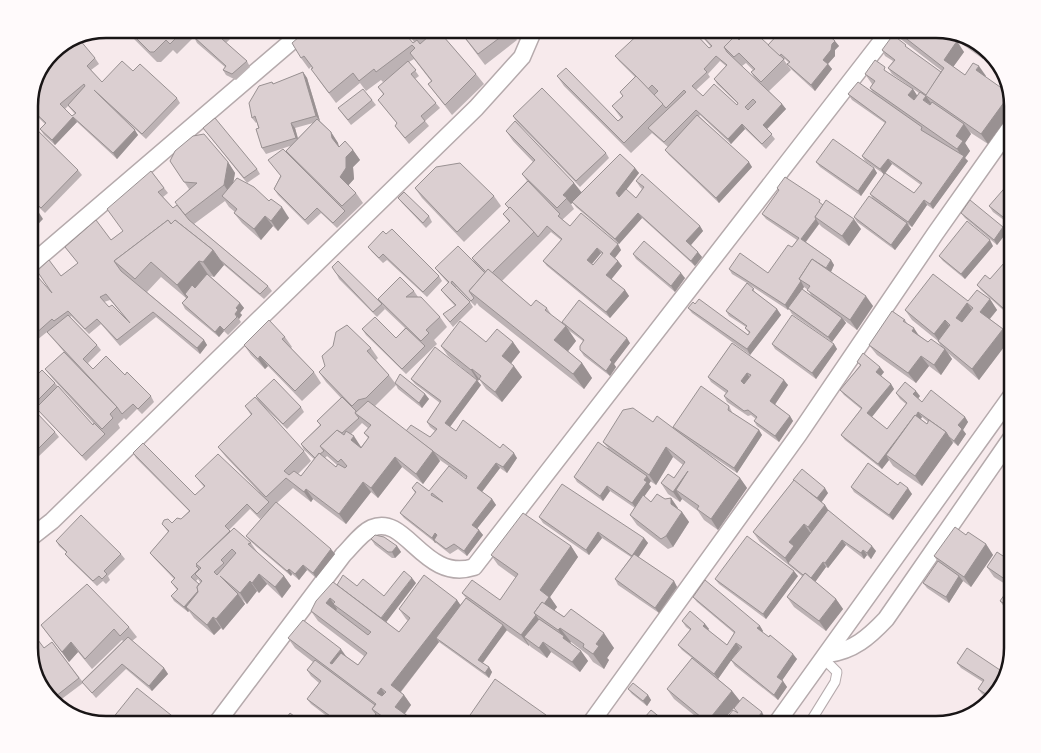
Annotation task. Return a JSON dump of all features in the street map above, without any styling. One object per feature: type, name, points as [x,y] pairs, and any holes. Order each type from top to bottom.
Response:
[{"type":"street","points":[[38,258],[295,38]]},
{"type":"street","points":[[38,532],[476,108],[522,58],[530,38]]},
{"type":"street","points":[[222,716],[343,555],[365,532],[373,528],[388,527],[402,534],[429,558],[449,570],[463,570],[474,566],[884,38]]},
{"type":"street","points":[[596,716],[799,434],[1004,136]]},
{"type":"street","points":[[782,716],[1004,406]]},
{"type":"street","points":[[826,656],[843,652],[868,638],[886,618],[1004,448]]},
{"type":"lane","points":[[814,716],[835,682],[837,672],[826,656]]},
{"type":"building","points":[[136,38],[176,38],[170,44],[166,40],[154,52],[150,52]]},
{"type":"building","points":[[195,38],[223,38],[247,61],[232,74],[223,70],[226,66]]},
{"type":"building","points":[[298,38],[409,38],[413,43],[417,40],[420,44],[427,38],[445,38],[476,74],[445,105],[428,84],[432,81],[410,53],[415,48],[412,45],[376,72],[374,69],[359,81],[353,73],[329,93],[311,69],[313,68],[304,56],[301,58],[292,43]]},
{"type":"building","points":[[465,38],[499,38],[478,54]]},
{"type":"building","points":[[634,38],[700,38],[709,48],[712,46],[704,38],[733,38],[724,47],[727,52],[782,104],[763,125],[772,134],[762,144],[742,124],[728,139],[696,110],[664,142],[648,128],[686,92],[684,90],[666,108],[654,95],[658,91],[652,85],[648,89],[615,56]],"holes":[[[716,56],[727,65],[714,79],[738,103],[737,105],[714,84],[703,96],[692,86],[707,72],[704,69]],[[753,99],[756,102],[748,110],[745,107]]]},
{"type":"building","points":[[733,38],[739,40],[741,38],[761,38],[784,59],[761,82],[751,72],[755,69],[739,53],[734,57],[724,47]]},
{"type":"building","points":[[775,38],[832,38],[835,41],[823,60],[828,64],[811,85],[787,64],[790,62],[768,45]]},
{"type":"building","points":[[891,38],[897,38],[941,72],[926,95],[888,68],[895,60],[882,50]]},
{"type":"building","points":[[906,38],[945,38],[957,41],[944,60],[965,75],[973,63],[979,66],[976,70],[1001,88],[1004,103],[981,134],[925,95],[944,68]]},
{"type":"building","points":[[82,42],[95,58],[87,66],[102,82],[122,61],[133,71],[140,64],[177,98],[142,134],[94,90],[135,130],[113,153],[73,117],[52,140],[40,129],[46,123],[38,115],[38,101],[43,79],[57,57]],"holes":[[[84,84],[85,86],[68,105],[76,113],[72,116],[60,104]]]},
{"type":"building","points":[[875,60],[885,67],[884,70],[913,89],[908,95],[914,100],[920,92],[926,96],[923,100],[930,105],[932,102],[964,124],[956,136],[963,141],[957,149],[870,88],[875,81],[865,74]]},
{"type":"building","points":[[408,61],[416,70],[411,74],[436,103],[421,116],[425,121],[405,138],[395,126],[397,123],[378,100],[384,94],[378,87]]},
{"type":"building","points":[[566,68],[618,121],[623,117],[612,106],[623,96],[620,92],[636,76],[663,104],[624,143],[557,76]]},
{"type":"building","points":[[303,72],[316,116],[291,123],[296,138],[262,148],[256,129],[259,128],[255,116],[252,118],[249,103],[259,86],[272,82],[273,84]]},
{"type":"building","points":[[858,82],[922,127],[921,130],[964,156],[930,204],[924,200],[908,222],[870,194],[885,173],[914,193],[922,183],[888,159],[880,169],[862,156],[886,122],[848,94]]},
{"type":"building","points":[[542,88],[606,153],[576,181],[513,116]]},
{"type":"building","points":[[363,89],[372,100],[348,120],[338,108]]},
{"type":"building","points":[[697,115],[749,162],[716,198],[665,150]]},
{"type":"building","points":[[215,118],[257,169],[244,178],[203,128]]},
{"type":"building","points":[[317,119],[331,132],[332,138],[339,147],[345,141],[353,150],[346,157],[346,168],[340,177],[356,193],[342,206],[286,151]]},
{"type":"building","points":[[515,121],[574,183],[563,195],[567,198],[557,208],[522,174],[535,160],[506,131]]},
{"type":"building","points":[[38,131],[78,170],[41,208],[38,205]]},
{"type":"building","points":[[204,134],[228,162],[224,185],[185,215],[175,202],[197,183],[184,182],[170,161],[175,151],[193,136]]},
{"type":"building","points":[[833,139],[874,168],[858,191],[816,162]]},
{"type":"building","points":[[283,149],[345,211],[333,223],[317,208],[305,220],[274,189],[281,176],[268,160]]},
{"type":"building","points":[[620,154],[635,168],[616,193],[619,197],[626,189],[636,198],[644,187],[636,181],[642,174],[700,226],[686,241],[698,252],[691,261],[638,213],[615,239],[572,202]]},
{"type":"building","points":[[460,163],[494,196],[457,232],[415,188],[436,167]]},
{"type":"building","points":[[151,171],[164,188],[158,192],[173,208],[177,205],[189,220],[268,286],[260,294],[220,260],[213,250],[175,220],[171,224],[168,220],[114,261],[121,271],[204,340],[197,348],[153,312],[117,340],[97,319],[85,329],[68,311],[54,321],[52,319],[38,331],[38,277],[52,293],[38,270],[49,260],[61,276],[78,263],[65,247],[96,220],[111,240],[123,231],[107,209]],"holes":[[[106,294],[130,323],[112,305],[109,307],[100,297]]]},
{"type":"building","points":[[785,177],[820,200],[819,202],[823,205],[815,217],[816,219],[801,239],[831,260],[826,268],[812,259],[799,279],[801,281],[785,305],[729,269],[740,253],[768,273],[788,245],[792,247],[799,238],[762,214],[779,190],[777,188]]},
{"type":"building","points":[[237,178],[254,187],[269,201],[271,199],[282,207],[271,221],[265,216],[254,229],[234,213],[237,209],[222,196]]},
{"type":"building","points":[[528,181],[560,214],[558,216],[570,226],[581,213],[618,244],[610,254],[618,261],[606,275],[625,290],[606,312],[543,261],[562,239],[547,226],[538,237],[505,204]],"holes":[[[597,248],[603,253],[593,265],[587,260]]]},
{"type":"building","points":[[1004,189],[1004,218],[989,206]]},
{"type":"building","points":[[404,192],[429,216],[423,223],[398,198]]},
{"type":"building","points":[[869,196],[907,223],[891,245],[854,217]]},
{"type":"building","points":[[826,200],[854,219],[842,236],[815,217]]},
{"type":"building","points":[[970,200],[1003,227],[994,240],[961,213]]},
{"type":"building","points":[[510,207],[534,232],[492,273],[488,269],[486,272],[472,258],[510,221],[503,214]]},
{"type":"building","points":[[168,220],[171,224],[175,220],[213,250],[203,262],[199,261],[177,285],[151,262],[135,279],[114,261]]},
{"type":"building","points":[[967,221],[990,240],[961,274],[939,256]]},
{"type":"building","points":[[392,229],[439,276],[423,292],[383,254],[379,258],[368,247],[383,231],[386,234]]},
{"type":"building","points":[[644,241],[681,273],[671,286],[633,254]]},
{"type":"building","points":[[458,246],[485,273],[469,291],[474,298],[471,301],[452,281],[451,283],[470,302],[450,322],[443,314],[456,305],[441,290],[449,282],[435,268]]},
{"type":"building","points":[[812,259],[866,296],[850,320],[807,290],[810,286],[799,279]]},
{"type":"building","points":[[338,261],[382,304],[373,312],[336,273],[332,267]]},
{"type":"building","points":[[1004,263],[1004,309],[977,285],[985,275],[990,279]]},
{"type":"building","points":[[488,269],[531,306],[536,300],[547,308],[545,310],[566,326],[554,340],[582,363],[573,374],[469,291]]},
{"type":"building","points":[[207,274],[240,303],[236,308],[238,310],[235,314],[237,317],[224,330],[220,326],[215,332],[182,303],[188,297],[185,294],[192,285],[195,288]]},
{"type":"building","points":[[933,274],[968,301],[977,290],[990,299],[980,312],[1003,329],[972,369],[938,341],[950,325],[945,320],[934,334],[905,310]],"holes":[[[967,303],[973,308],[962,322],[956,318]]]},
{"type":"building","points":[[400,277],[414,291],[406,297],[421,297],[440,317],[426,330],[429,333],[421,341],[378,299]]},
{"type":"building","points":[[747,283],[754,289],[752,290],[777,309],[747,349],[688,308],[699,299],[748,335],[750,332],[745,328],[747,326],[726,311]]},
{"type":"building","points":[[802,289],[842,318],[828,337],[788,308]]},
{"type":"building","points":[[579,300],[627,338],[610,360],[612,362],[606,371],[580,350],[584,340],[562,322]]},
{"type":"building","points":[[892,311],[914,328],[912,331],[928,342],[931,339],[945,349],[934,365],[921,356],[908,373],[869,345]]},
{"type":"building","points":[[68,315],[97,345],[83,359],[93,369],[106,356],[125,375],[127,372],[151,396],[138,409],[133,404],[122,414],[47,332]]},
{"type":"building","points":[[792,315],[834,344],[812,373],[772,344]]},
{"type":"building","points":[[375,317],[396,338],[406,328],[425,346],[402,369],[362,329]]},
{"type":"building","points":[[269,320],[285,337],[282,339],[314,372],[295,391],[260,356],[258,359],[244,345]]},
{"type":"building","points":[[460,321],[486,342],[497,329],[513,342],[502,356],[514,366],[495,392],[479,379],[481,376],[441,346]]},
{"type":"building","points":[[347,325],[371,348],[367,351],[389,375],[366,398],[358,400],[352,406],[319,372],[325,366],[322,356],[333,346],[336,332]]},
{"type":"building","points":[[732,343],[784,380],[770,401],[790,416],[775,436],[754,421],[757,417],[748,410],[744,411],[724,396],[728,391],[708,377]],"holes":[[[747,373],[751,375],[744,384],[741,381]]]},
{"type":"building","points":[[435,347],[477,380],[445,423],[456,431],[463,420],[500,448],[503,444],[514,453],[503,467],[496,463],[477,488],[492,499],[472,525],[479,530],[464,551],[454,544],[446,549],[434,540],[437,535],[435,533],[432,538],[400,513],[416,492],[412,488],[417,482],[429,491],[449,466],[466,479],[467,476],[406,431],[411,425],[430,437],[437,429],[427,422],[441,401],[411,379]]},
{"type":"building","points":[[64,352],[117,407],[110,414],[113,418],[102,429],[45,369]]},
{"type":"building","points":[[863,353],[880,367],[876,372],[891,384],[867,413],[887,429],[907,403],[896,393],[905,382],[916,391],[913,394],[922,402],[931,390],[965,417],[958,425],[962,429],[954,441],[946,432],[918,412],[878,464],[841,435],[862,408],[840,390],[861,365],[857,362]]},
{"type":"building","points":[[42,370],[55,383],[38,400],[38,374]]},
{"type":"building","points":[[400,374],[425,394],[419,403],[395,383]]},
{"type":"building","points":[[274,379],[301,407],[283,424],[256,396]]},
{"type":"building","points":[[58,386],[93,425],[94,423],[105,434],[82,456],[38,410],[38,406]]},
{"type":"building","points":[[701,386],[729,406],[728,410],[759,430],[734,468],[673,427]]},
{"type":"building","points":[[255,397],[304,451],[284,471],[289,475],[294,471],[301,476],[319,453],[336,467],[338,464],[345,468],[347,466],[341,459],[338,462],[320,446],[337,430],[344,435],[346,431],[354,436],[351,440],[361,448],[369,437],[364,433],[371,425],[355,413],[368,401],[433,451],[416,474],[395,457],[371,488],[363,482],[339,514],[306,489],[304,492],[286,478],[266,497],[218,447],[252,414],[245,406]]},
{"type":"building","points":[[342,397],[356,411],[355,413],[359,418],[342,433],[337,430],[320,446],[324,451],[315,458],[301,444],[321,425],[317,421]]},
{"type":"building","points":[[633,408],[653,422],[657,416],[740,478],[711,519],[697,509],[699,506],[676,490],[688,471],[673,492],[661,483],[668,474],[674,478],[685,462],[666,447],[649,475],[603,442],[623,410]]},
{"type":"building","points":[[38,414],[55,432],[38,449]]},
{"type":"building","points":[[915,415],[927,424],[929,420],[946,432],[915,476],[886,455]]},
{"type":"building","points":[[598,442],[647,476],[644,480],[647,482],[632,503],[607,486],[600,496],[574,477]]},
{"type":"building","points":[[143,443],[195,495],[205,486],[195,476],[218,454],[269,502],[257,514],[247,504],[225,526],[230,531],[196,564],[199,569],[191,577],[199,584],[197,587],[198,591],[184,607],[171,596],[178,589],[171,582],[175,578],[150,553],[169,531],[162,524],[164,520],[168,519],[172,523],[177,518],[181,519],[190,511],[133,453]]},
{"type":"building","points":[[868,463],[898,485],[900,482],[908,488],[889,515],[851,487]]},
{"type":"building","points":[[802,469],[825,488],[817,498],[793,480]]},
{"type":"building","points":[[794,480],[825,505],[808,527],[804,524],[789,542],[794,546],[785,558],[753,532]]},
{"type":"building","points":[[562,484],[644,538],[632,556],[598,532],[586,550],[539,517]]},
{"type":"building","points":[[657,494],[665,499],[671,498],[671,504],[682,512],[666,536],[661,539],[630,515],[643,495],[651,502]]},
{"type":"building","points":[[276,502],[331,549],[313,573],[303,565],[295,574],[289,569],[287,571],[246,536]]},
{"type":"building","points":[[828,510],[872,546],[867,553],[863,550],[861,553],[842,540],[811,578],[805,573],[803,575],[788,563]]},
{"type":"building","points":[[523,513],[571,546],[540,590],[549,597],[544,604],[542,602],[534,613],[536,615],[521,635],[462,593],[472,580],[500,600],[518,574],[491,555]]},
{"type":"building","points":[[81,515],[121,554],[104,571],[107,574],[102,579],[99,576],[93,581],[65,554],[67,552],[56,541]]},
{"type":"building","points":[[955,527],[966,535],[968,532],[986,544],[964,577],[934,556]]},
{"type":"building","points":[[234,528],[251,543],[248,544],[284,576],[275,587],[259,574],[240,593],[220,576],[238,594],[216,619],[213,617],[207,625],[186,607],[198,592],[197,587],[202,581],[195,574],[201,568],[196,564]],"holes":[[[232,549],[236,553],[217,575],[214,572],[224,563],[221,560]]]},
{"type":"building","points":[[375,535],[384,537],[397,546],[392,552],[388,552],[371,539]]},
{"type":"building","points":[[747,536],[794,571],[763,614],[715,579]]},
{"type":"building","points":[[997,552],[1004,557],[1004,579],[987,567]]},
{"type":"building","points":[[634,554],[674,581],[655,608],[615,579]]},
{"type":"building","points":[[938,561],[959,576],[946,597],[923,583]]},
{"type":"building","points":[[404,571],[412,578],[381,618],[337,585],[343,575],[357,586],[363,579],[384,596]]},
{"type":"building","points":[[805,573],[836,599],[819,621],[787,597]]},
{"type":"building","points":[[424,575],[457,600],[391,685],[404,695],[395,707],[408,716],[382,716],[372,709],[376,704],[288,638],[303,620],[341,649],[330,663],[332,664],[341,653],[358,665],[367,653],[311,611],[316,601],[333,582],[399,632],[410,618],[399,609]],"holes":[[[330,598],[335,602],[333,604],[371,632],[368,635],[326,603]],[[381,688],[386,692],[382,696],[377,693]]]},
{"type":"building","points":[[705,580],[760,626],[757,628],[769,637],[770,635],[793,654],[777,677],[783,681],[774,695],[731,660],[742,647],[736,643],[714,674],[678,645],[691,629],[682,621],[690,611],[705,624],[703,626],[727,645],[735,632],[693,597]]},
{"type":"building","points":[[87,584],[129,627],[120,636],[114,629],[85,659],[71,642],[62,652],[41,625]]},
{"type":"building","points":[[1004,595],[1004,604],[1000,601]]},
{"type":"building","points":[[466,598],[503,625],[478,660],[489,667],[485,673],[436,638]]},
{"type":"building","points":[[542,602],[564,617],[571,609],[604,633],[596,644],[599,646],[593,654],[583,647],[584,644],[560,628],[558,630],[534,613]]},
{"type":"building","points":[[539,619],[564,636],[563,638],[581,651],[572,662],[543,642],[539,648],[524,637]]},
{"type":"building","points":[[128,637],[164,668],[149,686],[122,664],[92,693],[82,682]]},
{"type":"building","points":[[38,640],[44,648],[52,642],[79,678],[57,695],[54,692],[41,669]]},
{"type":"building","points":[[967,648],[1000,670],[997,678],[985,693],[978,689],[984,680],[957,663]]},
{"type":"building","points":[[692,658],[732,691],[712,716],[700,716],[667,689]]},
{"type":"building","points":[[315,660],[375,705],[372,709],[376,714],[374,716],[330,716],[307,699],[321,681],[307,670]]},
{"type":"building","points":[[495,679],[546,715],[545,716],[469,716]]},
{"type":"building","points":[[633,683],[648,695],[643,701],[628,689]]},
{"type":"building","points":[[137,688],[172,716],[114,716]]},
{"type":"building","points":[[743,697],[762,712],[759,716],[728,716],[733,710],[738,713],[734,708]]},
{"type":"building","points":[[651,710],[658,716],[646,716]]}]
